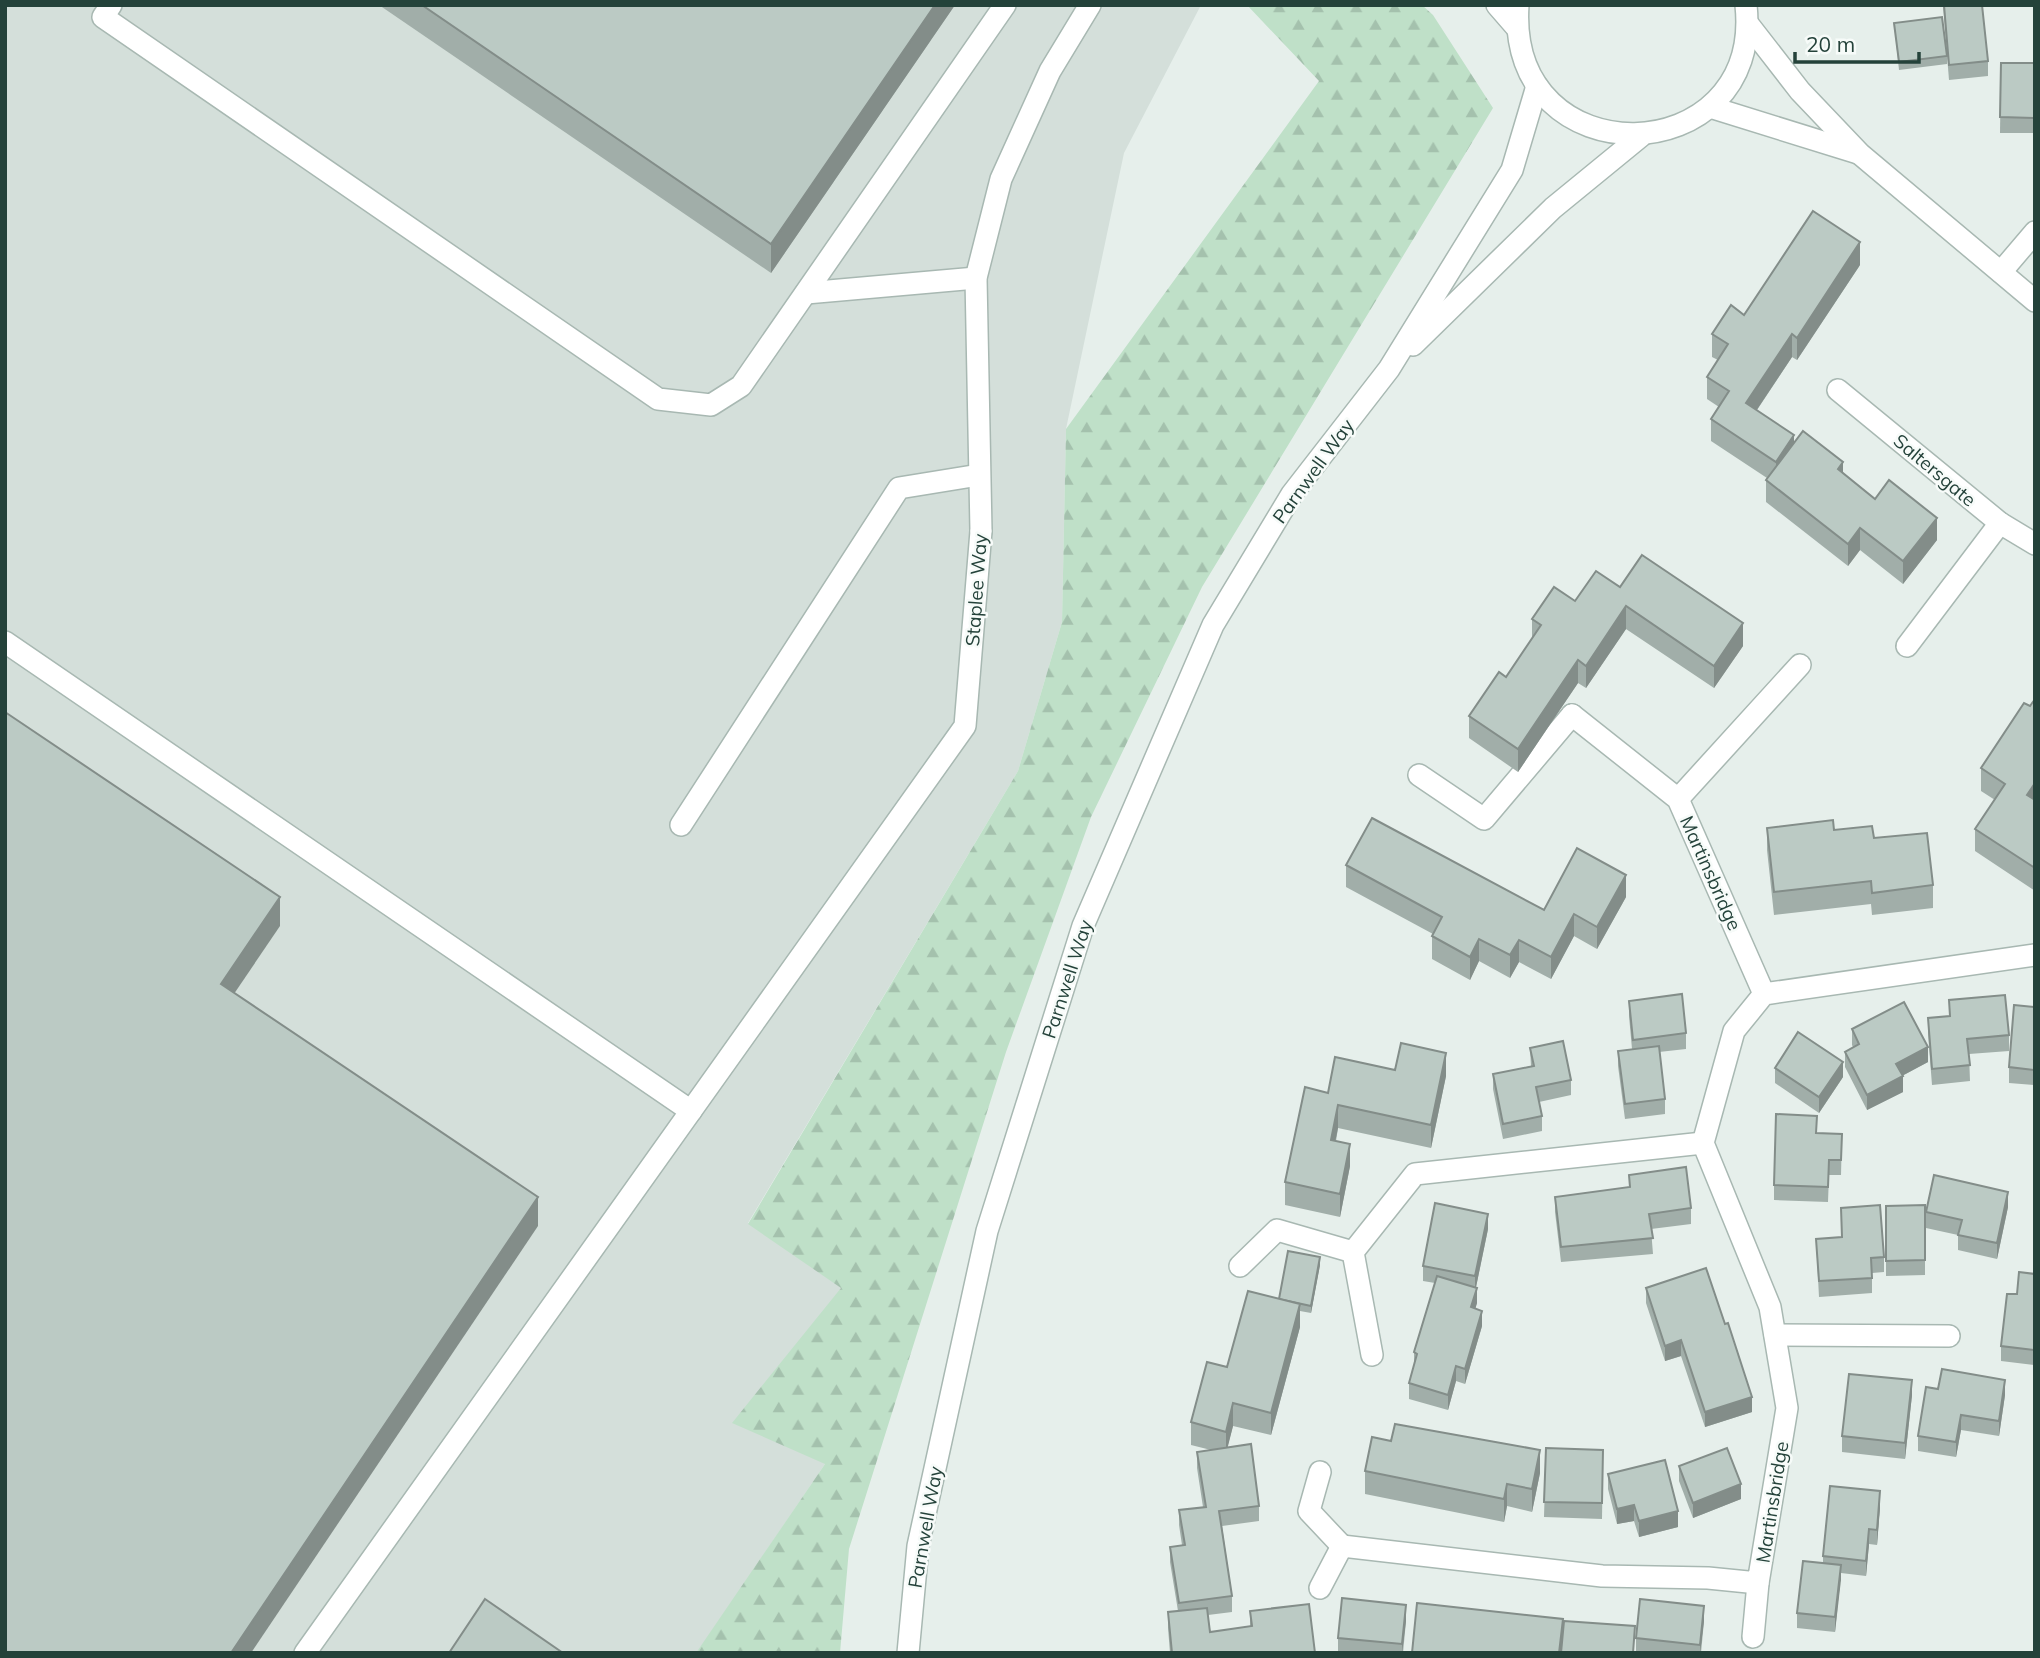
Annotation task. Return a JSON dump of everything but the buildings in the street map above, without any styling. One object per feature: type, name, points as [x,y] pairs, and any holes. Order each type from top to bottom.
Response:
[{"type":"street","points":[[111,5],[103,17],[658,399],[711,405],[741,386],[1006,5]]},
{"type":"street","name":"Staplee Way","points":[[305,1653],[965,726],[981,531],[976,278],[1002,178],[1050,71],[1090,5]]},
{"type":"street","points":[[1497,5],[1517,29]]},
{"type":"street","points":[[1518,5],[1517,29],[1523,59],[1537,86],[1565,114],[1601,132],[1641,136],[1678,127],[1710,107],[1730,83],[1743,55],[1747,15]]},
{"type":"street","points":[[1747,15],[1800,91],[1860,154],[2035,301]]},
{"type":"street","name":"Parnwell Way","points":[[908,1653],[918,1546],[986,1231],[1083,926],[1213,625],[1292,494],[1389,369],[1512,170],[1537,86]]},
{"type":"street","points":[[1710,107],[1860,154]]},
{"type":"street","name":"Parnwell Way","points":[[1389,369],[1553,208],[1641,136]]},
{"type":"street","points":[[2001,272],[2035,232]]},
{"type":"street","points":[[806,293],[976,278]]},
{"type":"street","name":"Saltersgate","points":[[1838,390],[2000,523],[2035,544]]},
{"type":"street","points":[[681,825],[899,488],[979,475]]},
{"type":"street","points":[[1907,646],[2000,523]]},
{"type":"street","points":[[5,642],[691,1111]]},
{"type":"street","points":[[1678,799],[1800,665]]},
{"type":"street","name":"Martinsbridge","points":[[1419,775],[1484,819],[1572,715],[1678,799],[1764,994]]},
{"type":"street","points":[[1372,1355],[1353,1252],[1415,1174],[1703,1143],[1734,1031],[1764,994],[2035,955]]},
{"type":"street","name":"Martinsbridge","points":[[1342,1546],[1602,1576],[1708,1578],[1758,1583],[1787,1408],[1770,1307],[1703,1143]]},
{"type":"street","points":[[1240,1266],[1277,1230],[1353,1252]]},
{"type":"street","points":[[1775,1335],[1949,1336]]},
{"type":"street","points":[[1320,1472],[1309,1511],[1342,1546],[1320,1588]]},
{"type":"street","points":[[1754,1637],[1758,1583]]},
{"type":"shaded area","points":[[5,5],[1201,5],[1124,153],[1066,429],[1062,622],[1018,771],[748,1223],[842,1288],[825,1464],[697,1653],[5,1653]]},
{"type":"green space","points":[[1247,5],[1422,5],[1433,15],[1493,108],[1202,587],[1091,817],[1006,1052],[849,1549],[840,1653],[696,1653],[825,1464],[732,1423],[841,1288],[748,1224],[1018,771],[1062,622],[1066,429],[1319,81]]}]
